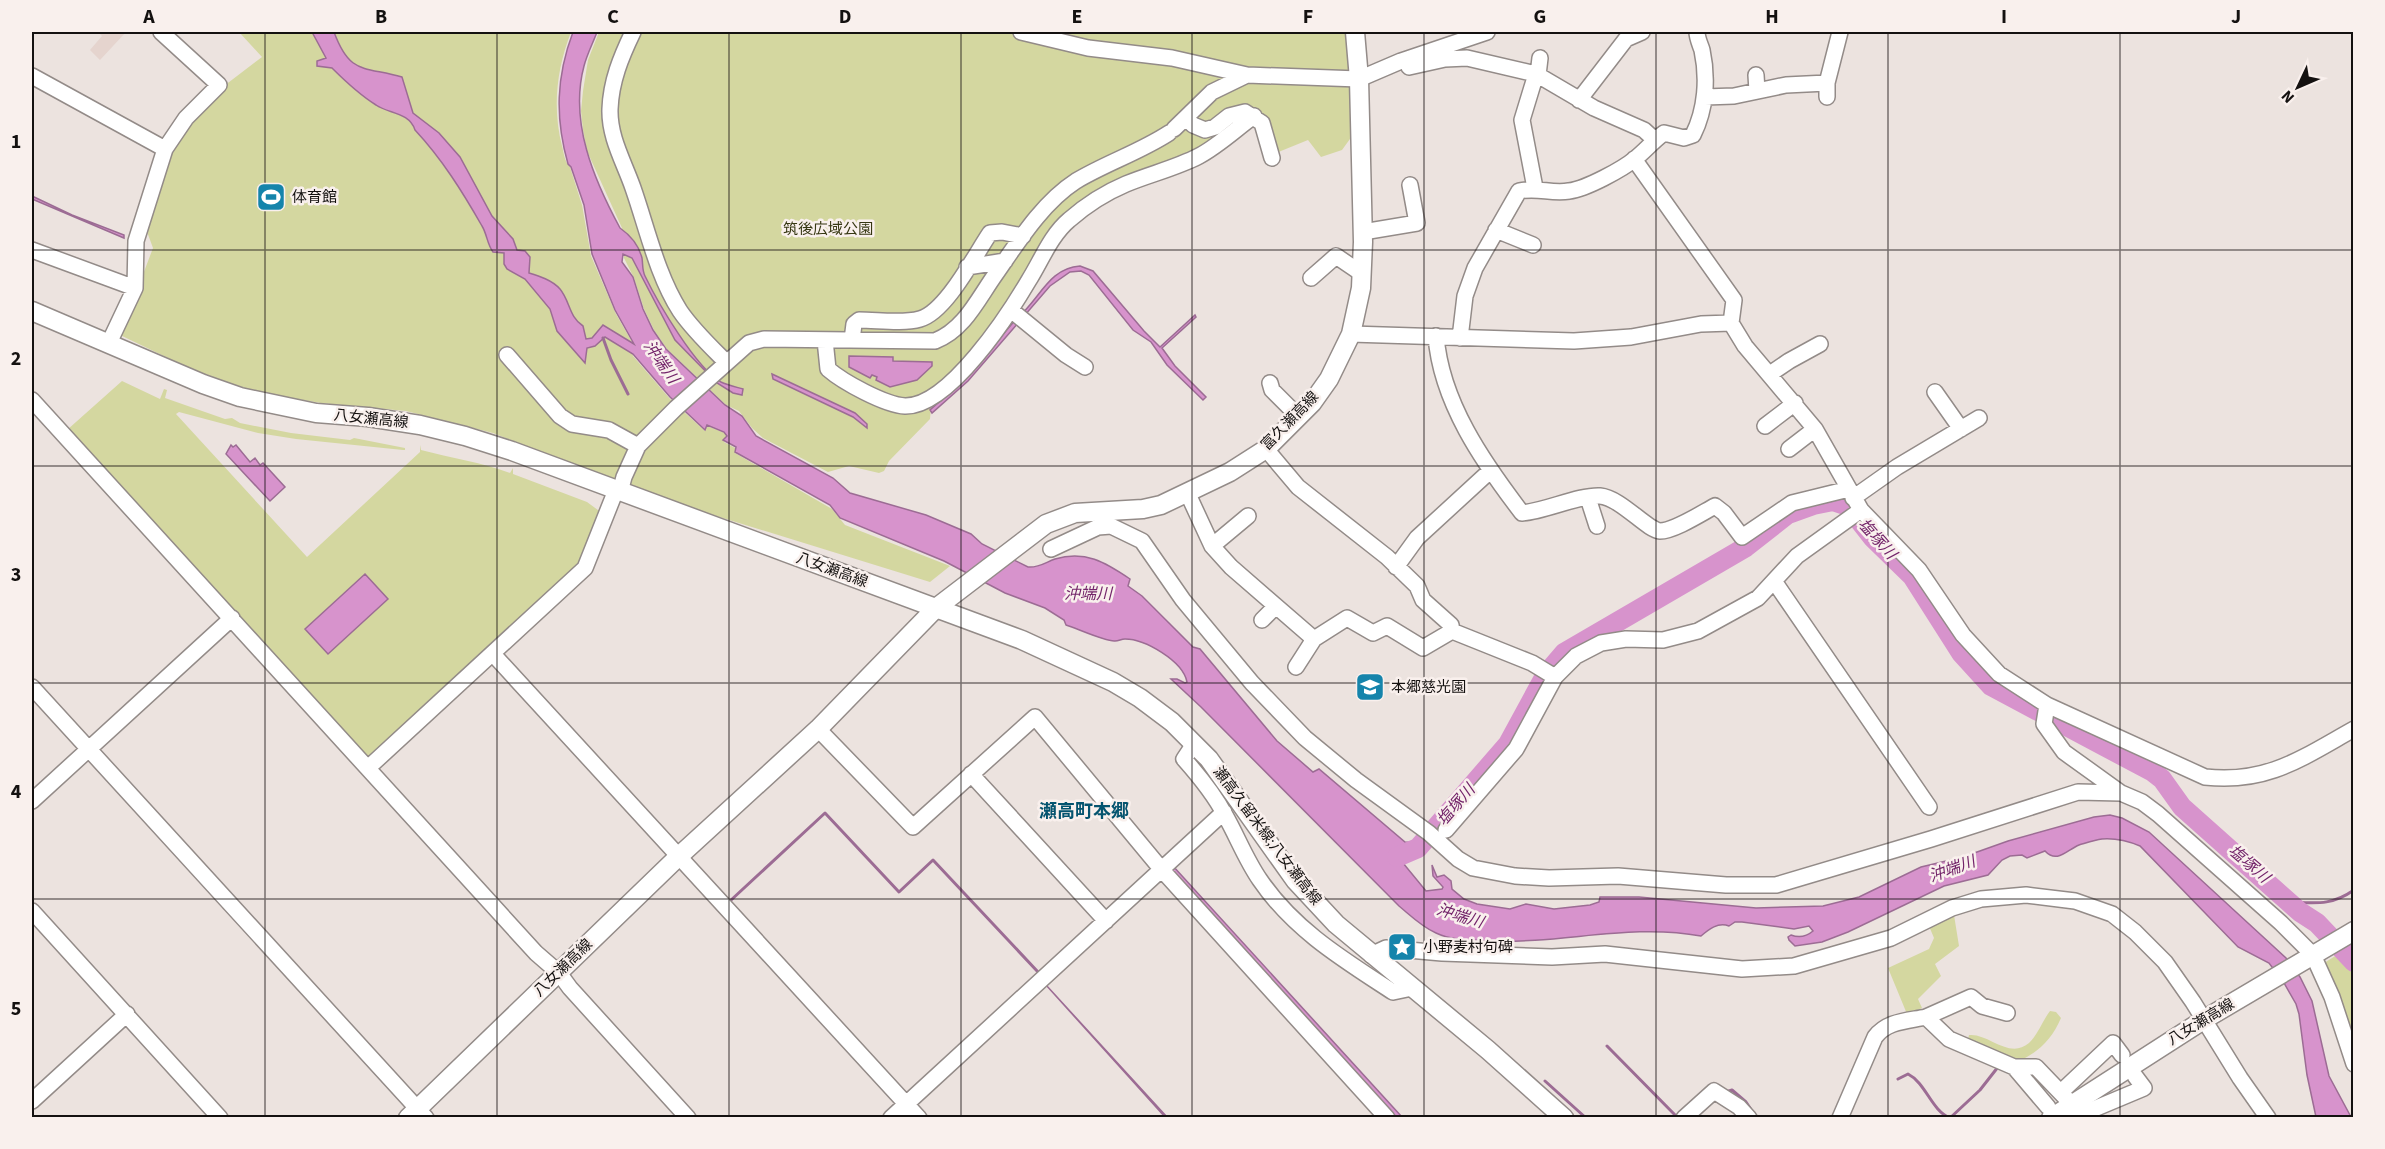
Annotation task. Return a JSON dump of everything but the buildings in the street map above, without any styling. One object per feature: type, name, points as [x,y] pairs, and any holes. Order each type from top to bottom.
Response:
[{"type":"main road","name":"富久瀬高線","points":[[936,608],[1046,524],[1076,513],[1143,509],[1161,505],[1230,472],[1266,449],[1299,417],[1329,379],[1351,334],[1358,304],[1361,273],[1363,232],[1355,32]]},
{"type":"main road","name":"八女瀬高線","points":[[32,311],[203,384],[240,397],[316,413],[368,417],[420,425],[465,436],[936,608],[818,729],[678,857],[417,1114]]},
{"type":"main road","name":"瀬高久留米線;八女瀬高線","points":[[936,608],[1023,640],[1113,682],[1140,698],[1172,722],[1209,759],[1295,880],[1336,924],[1488,1050],[1564,1118]]},
{"type":"main road","name":"八女瀬高線","points":[[2049,1112],[2075,1107],[2204,1019],[2354,931]]},
{"type":"street","points":[[109,342],[135,288],[136,241],[165,149],[186,118],[219,85],[161,32]]},
{"type":"street","points":[[633,32],[616,66],[610,111],[616,146],[668,289],[681,312],[726,362]]},
{"type":"street","points":[[1021,32],[1088,48],[1172,58],[1247,75],[1379,72],[1445,59],[1467,58],[1537,74],[1579,100],[1644,130],[1655,140]]},
{"type":"street","points":[[1379,72],[1401,61],[1487,32]]},
{"type":"street","points":[[1579,100],[1626,39],[1642,32]]},
{"type":"street","points":[[1460,338],[1465,296],[1475,268],[1519,190],[1535,188],[1552,192],[1570,191],[1591,183],[1634,159],[1664,134],[1684,138],[1693,135],[1702,118],[1705,97],[1702,51],[1697,32]]},
{"type":"street","points":[[1705,97],[1734,96],[1786,85],[1827,90],[1840,32]]},
{"type":"street","points":[[1535,188],[1522,120],[1540,58]]},
{"type":"street","points":[[369,767],[585,568],[639,446],[726,362],[749,343],[764,339],[935,341],[948,336],[962,323],[1023,236],[1057,196],[1076,182],[1129,153],[1149,146],[1172,131],[1212,93],[1247,75]]},
{"type":"street","points":[[1756,75],[1756,91]]},
{"type":"street","points":[[32,76],[165,149]]},
{"type":"street","points":[[1186,118],[1193,125],[1205,130],[1229,116],[1245,112],[1262,123],[1272,158]]},
{"type":"street","points":[[825,340],[828,369],[838,377],[886,401],[906,406],[926,401],[937,394],[982,349],[1011,310],[1067,221],[1124,185],[1199,156],[1254,117]]},
{"type":"street","points":[[1634,159],[1734,300],[1731,323],[1745,346],[1766,375],[1795,403],[1815,429],[1855,499],[1919,570],[1963,635],[1999,674],[2047,705],[2205,777],[2228,780],[2249,778],[2292,763],[2354,729]]},
{"type":"street","points":[[1363,232],[1417,223],[1410,185]]},
{"type":"street","points":[[1496,230],[1533,245]]},
{"type":"street","points":[[852,340],[854,324],[859,320],[917,320],[928,317],[944,302],[990,233],[1002,232],[1023,236]]},
{"type":"street","points":[[32,250],[135,288]]},
{"type":"street","points":[[1311,278],[1336,256],[1361,273]]},
{"type":"street","points":[[967,267],[1005,261]]},
{"type":"street","points":[[944,302],[962,323]]},
{"type":"street","points":[[1011,310],[1066,355],[1085,367]]},
{"type":"street","points":[[1351,334],[1574,341],[1631,337],[1701,324],[1731,323]]},
{"type":"street","points":[[1436,336],[1437,351],[1452,399],[1490,471],[1522,513],[1538,512],[1600,496],[1631,510],[1651,528],[1659,531],[1671,528],[1716,507],[1724,513],[1742,537],[1792,503],[1855,499]]},
{"type":"street","points":[[1766,375],[1820,344]]},
{"type":"street","points":[[1732,356],[1745,346]]},
{"type":"street","points":[[507,355],[560,416],[572,424],[609,430],[639,446]]},
{"type":"street","points":[[1270,383],[1272,390],[1299,417]]},
{"type":"street","points":[[1935,392],[1961,429]]},
{"type":"street","points":[[32,400],[537,953],[559,972],[570,988],[688,1118]]},
{"type":"street","points":[[1765,426],[1795,403]]},
{"type":"street","points":[[1446,830],[1516,749],[1555,677],[1576,656],[1601,643],[1626,639],[1663,640],[1698,631],[1758,597],[1855,499],[1897,467],[1979,418]]},
{"type":"street","points":[[1789,449],[1815,429]]},
{"type":"street","points":[[1266,449],[1298,487],[1387,557],[1417,586],[1423,600],[1450,625],[1452,631],[1532,663],[1555,677]]},
{"type":"street","points":[[1396,567],[1417,538],[1490,471]]},
{"type":"street","points":[[1186,492],[1212,546],[1231,567],[1314,639]]},
{"type":"street","points":[[1588,498],[1597,526]]},
{"type":"street","points":[[1100,512],[1125,532]]},
{"type":"street","points":[[1212,546],[1248,516]]},
{"type":"street","points":[[1051,549],[1098,527],[1111,526],[1142,541],[1183,600],[1252,683],[1305,738],[1356,780],[1473,868],[1538,878],[1618,876],[1726,885],[1776,885],[2078,792],[2121,793]]},
{"type":"street","points":[[1774,581],[1929,807]]},
{"type":"street","points":[[1262,620],[1276,606]]},
{"type":"street","points":[[32,801],[232,618]]},
{"type":"street","points":[[1296,667],[1314,639],[1347,618],[1373,633],[1386,626],[1423,648],[1452,631]]},
{"type":"street","points":[[493,654],[919,1118]]},
{"type":"street","points":[[32,687],[417,1114]]},
{"type":"street","points":[[2047,705],[2044,724],[2064,752],[2121,793],[2142,802],[2158,814],[2316,954],[2354,1064]]},
{"type":"street","points":[[818,729],[913,826],[1035,717],[1162,870],[1387,1118]]},
{"type":"street","points":[[1194,744],[1184,759],[1206,784],[1224,812],[1259,880],[1289,916],[1320,944],[1393,992],[1412,988]]},
{"type":"street","points":[[971,774],[1106,921]]},
{"type":"street","points":[[891,1118],[1224,812]]},
{"type":"street","points":[[1371,955],[1386,948],[1442,953],[1552,957],[1605,954],[1742,969],[1794,966],[1891,938],[1952,908],[1981,899],[2026,895],[2075,901],[2112,914],[2135,932],[2165,962],[2268,1118]]},
{"type":"street","points":[[32,911],[220,1118]]},
{"type":"street","points":[[1840,1118],[1875,1037],[1881,1030],[1893,1024],[1926,1017],[1971,997],[1982,1006],[2007,1013]]},
{"type":"street","points":[[32,1101],[127,1014]]},
{"type":"street","points":[[1926,1017],[1949,1038],[2014,1067],[2036,1067],[2075,1107]]},
{"type":"street","points":[[2075,1107],[2113,1043],[2122,1055]]},
{"type":"street","points":[[2014,1067],[2049,1112]]},
{"type":"street","points":[[2075,1107],[2144,1088],[2135,1076]]},
{"type":"street","points":[[1684,1118],[1714,1090],[1739,1107],[1749,1118]]},
{"type":"shaded area","points":[[98,32],[126,32],[100,60],[90,50],[102,36]]},
{"type":"green space","points":[[239,32],[571,32],[559,74],[557,117],[559,131],[564,157],[570,167],[582,205],[591,256],[616,314],[632,342],[633,356],[671,400],[705,431],[707,426],[725,433],[727,436],[724,442],[735,448],[735,453],[832,509],[845,525],[950,566],[930,582],[642,493],[493,433],[406,411],[321,403],[267,394],[189,368],[120,335],[153,248],[146,229],[168,155],[191,118],[220,89],[262,57]]},
{"type":"green space","name":"筑後広域公園","points":[[599,32],[1352,32],[1355,132],[1342,150],[1321,157],[1308,140],[1276,153],[1266,119],[1126,187],[1066,231],[958,378],[931,408],[930,419],[889,461],[884,471],[879,473],[849,466],[828,472],[763,438],[739,411],[726,405],[667,349],[654,330],[624,258],[622,228],[587,151],[583,130],[581,111],[588,60]]},
{"type":"green space","points":[[122,381],[160,399],[164,389],[167,390],[165,398],[225,419],[232,418],[240,423],[291,433],[350,440],[354,438],[405,448],[403,450],[296,439],[258,433],[179,412],[176,414],[307,557],[420,452],[420,445],[421,450],[510,473],[513,468],[513,474],[587,502],[602,513],[580,567],[371,758],[365,757],[239,619],[240,616],[232,612],[67,430]]},
{"type":"green space","points":[[1954,915],[1959,946],[1935,964],[1941,976],[1918,999],[1922,1008],[1907,1014],[1888,968],[1929,949],[1934,938],[1929,926]]},
{"type":"green space","points":[[2353,945],[2353,1042],[2333,981],[2324,963]]},
{"type":"green space","points":[[2050,1011],[2056,1012],[2061,1018],[2053,1032],[2039,1049],[2019,1061],[1968,1040],[1969,1035],[1976,1035],[2006,1047],[2014,1049],[2022,1047],[2032,1040]]},
{"type":"water","name":"沖端川","points":[[312,32],[334,32],[346,56],[352,62],[368,69],[402,77],[413,113],[439,133],[460,157],[492,216],[513,239],[517,250],[525,251],[530,257],[529,273],[549,281],[560,289],[572,314],[583,326],[586,339],[592,338],[603,325],[634,344],[615,310],[592,254],[584,205],[568,164],[559,114],[563,65],[573,32],[597,32],[585,62],[580,87],[582,129],[593,170],[620,228],[631,237],[639,249],[645,276],[678,334],[711,375],[723,383],[743,389],[742,395],[733,393],[717,383],[675,340],[632,258],[623,254],[622,262],[633,277],[643,309],[666,349],[725,405],[742,416],[756,436],[833,478],[850,493],[926,515],[971,534],[982,544],[1028,567],[1039,566],[1066,557],[1085,557],[1112,567],[1130,579],[1128,586],[1142,596],[1193,647],[1200,649],[1277,741],[1313,772],[1319,769],[1405,842],[1418,843],[1425,849],[1408,857],[1403,863],[1426,891],[1443,887],[1433,876],[1432,865],[1437,877],[1444,875],[1451,881],[1452,889],[1464,899],[1477,904],[1510,909],[1526,904],[1554,909],[1590,905],[1599,902],[1600,897],[1639,897],[1756,908],[1823,906],[1859,897],[1921,867],[1963,857],[2008,841],[2094,817],[2110,815],[2122,818],[2149,832],[2286,958],[2300,977],[2312,1001],[2329,1076],[2351,1117],[2316,1117],[2296,1004],[2269,963],[2238,947],[2140,846],[2121,840],[2093,841],[2079,845],[2058,856],[2049,855],[2045,851],[2027,858],[2022,855],[2010,856],[2002,860],[1988,875],[1944,886],[1822,942],[1795,946],[1788,937],[1808,935],[1813,931],[1809,926],[1794,929],[1735,922],[1729,926],[1714,927],[1701,936],[1648,932],[1517,941],[1463,940],[1442,936],[1431,931],[1399,906],[1171,679],[1187,682],[1184,674],[1171,659],[1143,643],[1125,639],[1111,641],[1066,625],[1064,620],[1045,608],[1005,593],[944,561],[840,518],[830,505],[735,452],[736,447],[723,440],[727,436],[724,432],[707,425],[705,430],[670,397],[633,354],[605,337],[595,346],[587,348],[585,363],[557,331],[550,309],[525,279],[507,269],[504,264],[504,253],[493,252],[484,229],[459,188],[412,124],[403,117],[370,101],[332,68],[317,66],[317,61],[326,58]]},
{"type":"water","points":[[32,196],[72,215],[124,235],[124,238],[32,199]]},
{"type":"water","points":[[1080,266],[1093,271],[1160,347],[1195,315],[1196,317],[1162,348],[1175,366],[1206,397],[1203,400],[1167,365],[1151,342],[1133,330],[1089,275],[1081,271],[1070,272],[1050,286],[968,381],[932,413],[930,410],[962,382],[1052,279],[1069,268]]},
{"type":"water","points":[[849,356],[893,357],[893,361],[932,362],[932,366],[917,380],[890,387],[876,380],[877,377],[872,375],[870,378],[849,367]]},
{"type":"water","points":[[772,374],[855,413],[867,424],[867,428],[853,417],[773,379]]},
{"type":"water","points":[[231,445],[233,447],[236,445],[250,462],[255,458],[260,465],[263,463],[285,487],[270,501],[226,454]]},
{"type":"water","points":[[365,574],[388,599],[328,654],[305,629]]},
{"type":"water","points":[[1173,866],[1402,1117],[1395,1117],[1170,870]]},
{"type":"water","points":[[1046,985],[1167,1117],[1165,1117]]},
{"type":"waterway","points":[[603,338],[628,394]]},
{"type":"waterway","name":"塩塚川","points":[[1397,857],[1418,848],[1508,744],[1546,674],[1564,653],[1746,547],[1788,514],[1833,501],[1848,506],[1873,538],[1912,576],[1961,653],[1991,686],[2153,772],[2162,779],[2182,807],[2300,912],[2317,923],[2354,962]]},
{"type":"waterway","points":[[730,901],[825,813],[899,892],[933,860],[1038,972]]},
{"type":"waterway","points":[[2289,902],[2330,901],[2354,890]]},
{"type":"waterway","points":[[1607,1046],[1678,1118]]},
{"type":"waterway","points":[[1950,1118],[1980,1090],[1998,1067]]},
{"type":"waterway","points":[[1898,1079],[1908,1074],[1914,1078],[1938,1109],[1950,1118]]},
{"type":"waterway","points":[[1545,1081],[1586,1118]]},
{"type":"waterway","points":[[1726,1092],[1732,1090],[1750,1108]]},
{"type":"place","name":"体育館","points":[[271,197]]},
{"type":"place","name":"本郷慈光園","points":[[1370,687]]},
{"type":"place","name":"小野麦村句碑","points":[[1402,947]]},
{"type":"district","name":"瀬高町本郷","points":[[1084,811]]}]
